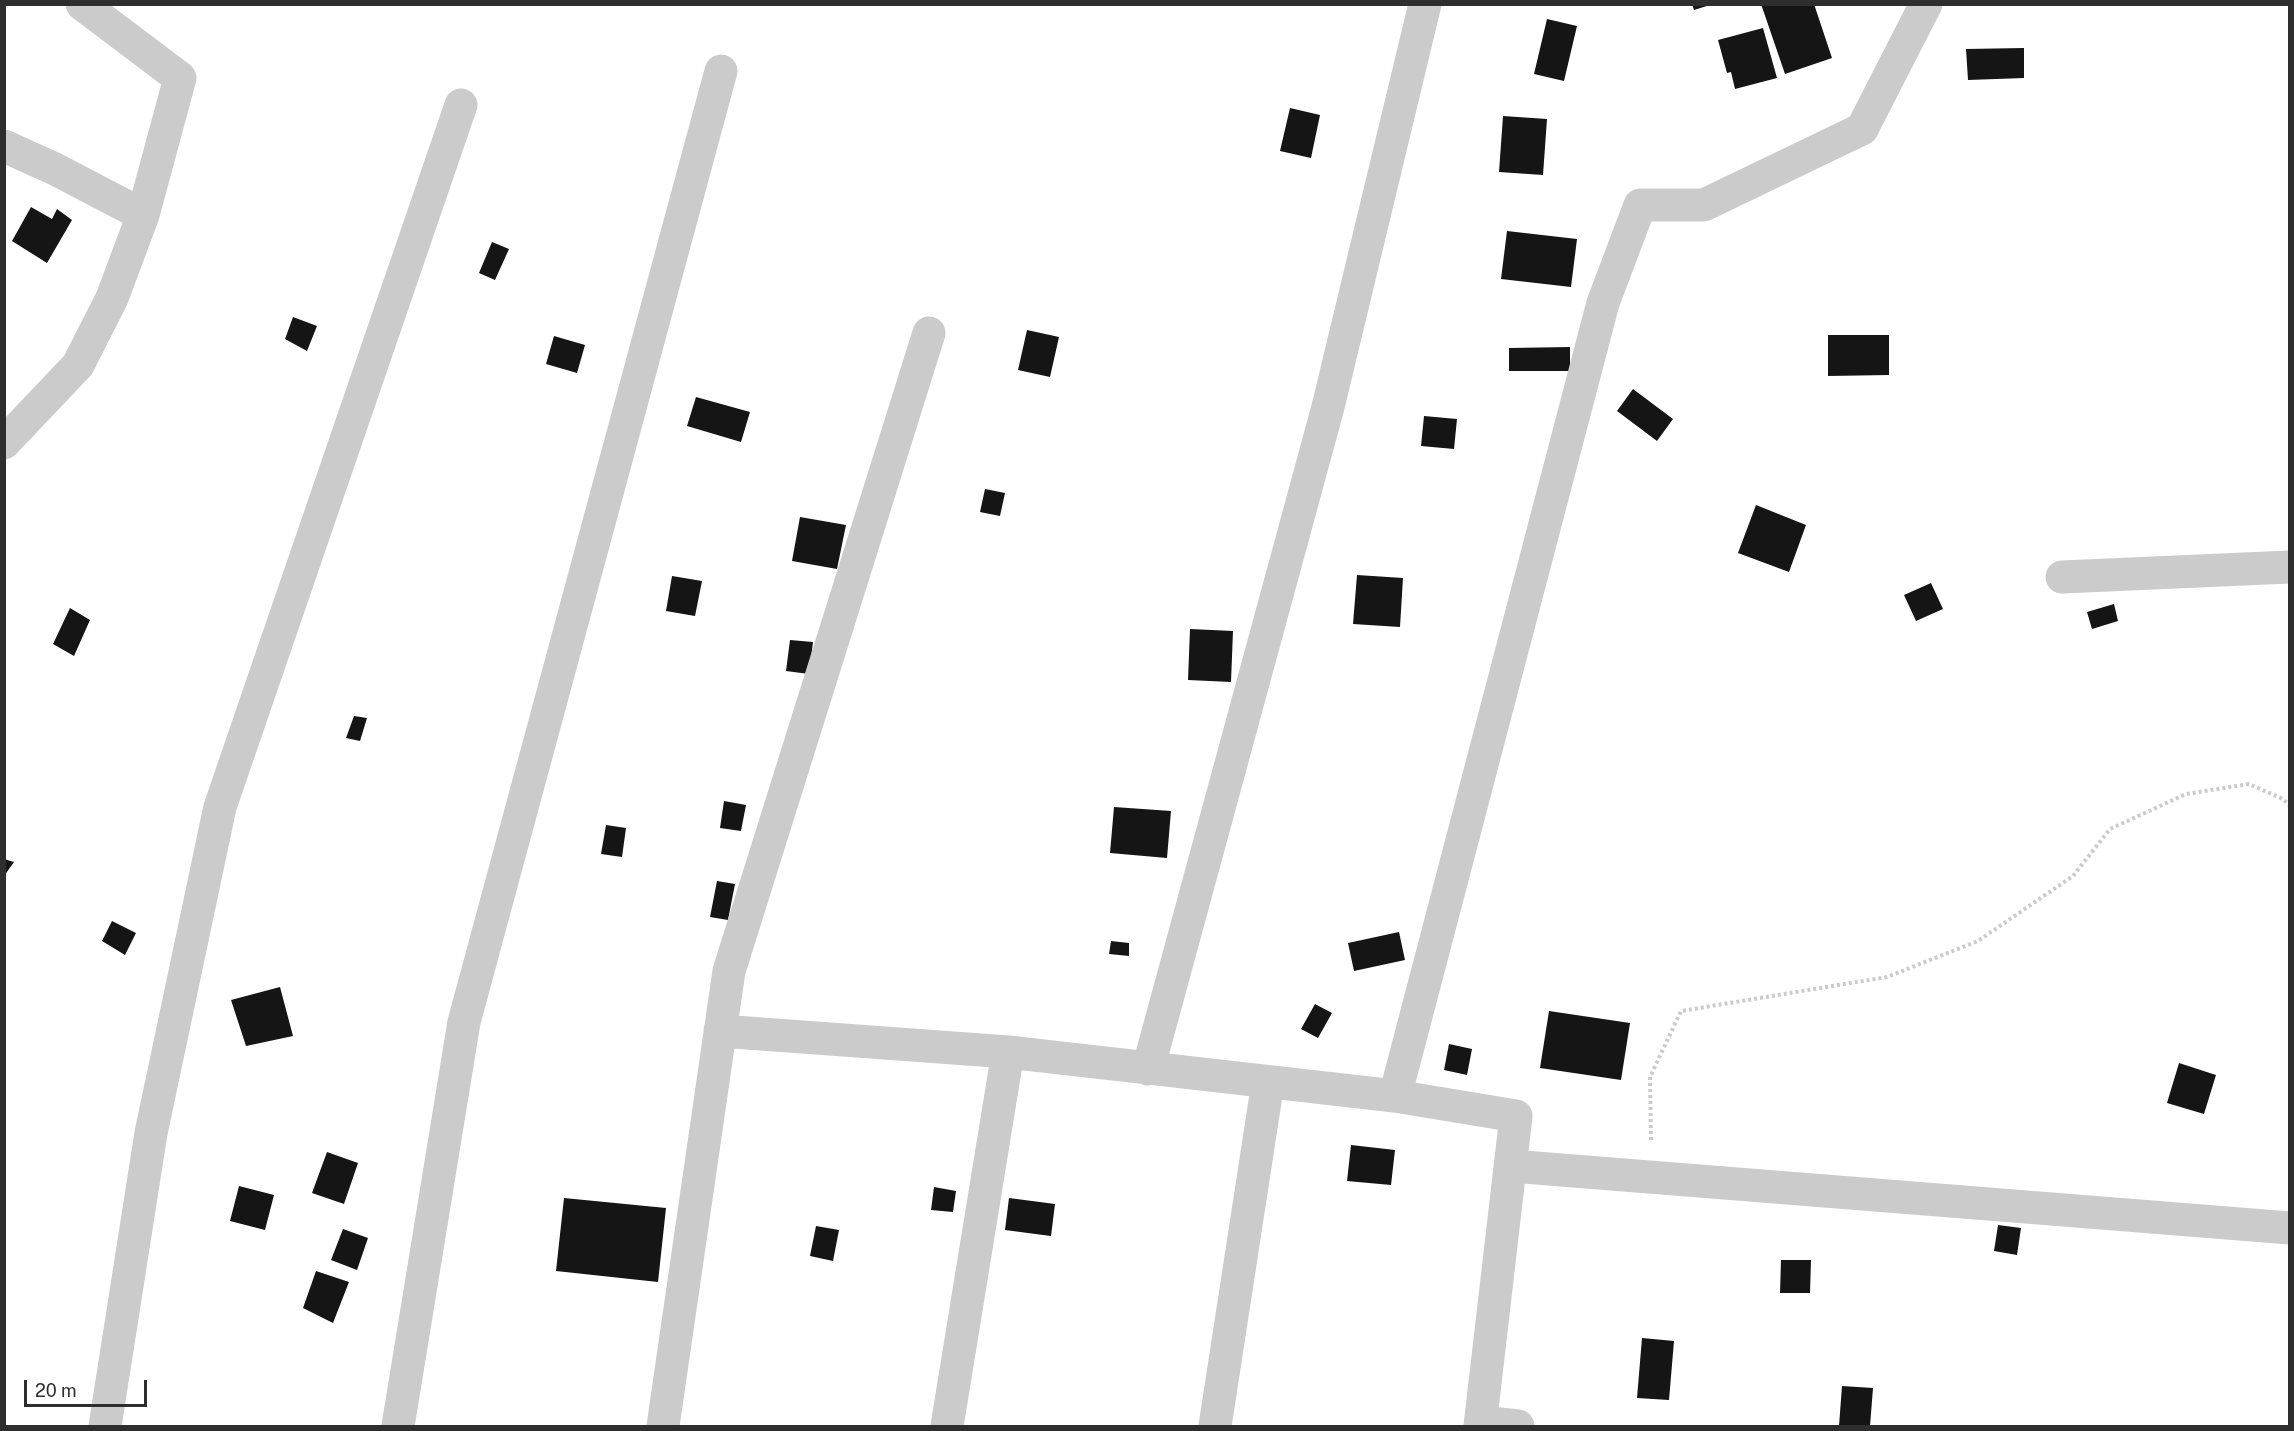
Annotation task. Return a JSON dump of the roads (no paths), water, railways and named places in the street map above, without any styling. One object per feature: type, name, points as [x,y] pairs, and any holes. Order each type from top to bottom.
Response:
[{"type":"street","points":[[4,443],[78,365],[112,298],[143,215],[180,78],[82,4]]},
{"type":"street","points":[[1148,1069],[1328,407],[1425,4]]},
{"type":"street","points":[[1395,1096],[1604,303],[1640,205],[1704,205],[1863,129],[1926,4]]},
{"type":"street","points":[[398,1426],[464,1022],[721,70]]},
{"type":"street","points":[[105,1426],[151,1133],[220,807],[461,105]]},
{"type":"street","points":[[4,146],[55,169],[143,215]]},
{"type":"street","points":[[663,1426],[729,971],[929,333]]},
{"type":"street","points":[[2062,577],[2289,567]]},
{"type":"street","points":[[720,1031],[1008,1052],[1395,1096],[1516,1116],[1481,1424],[1518,1426]]},
{"type":"street","points":[[946,1426],[1008,1052]]},
{"type":"street","points":[[1215,1426],[1268,1082]]},
{"type":"street","points":[[1511,1166],[2289,1228]]}]
